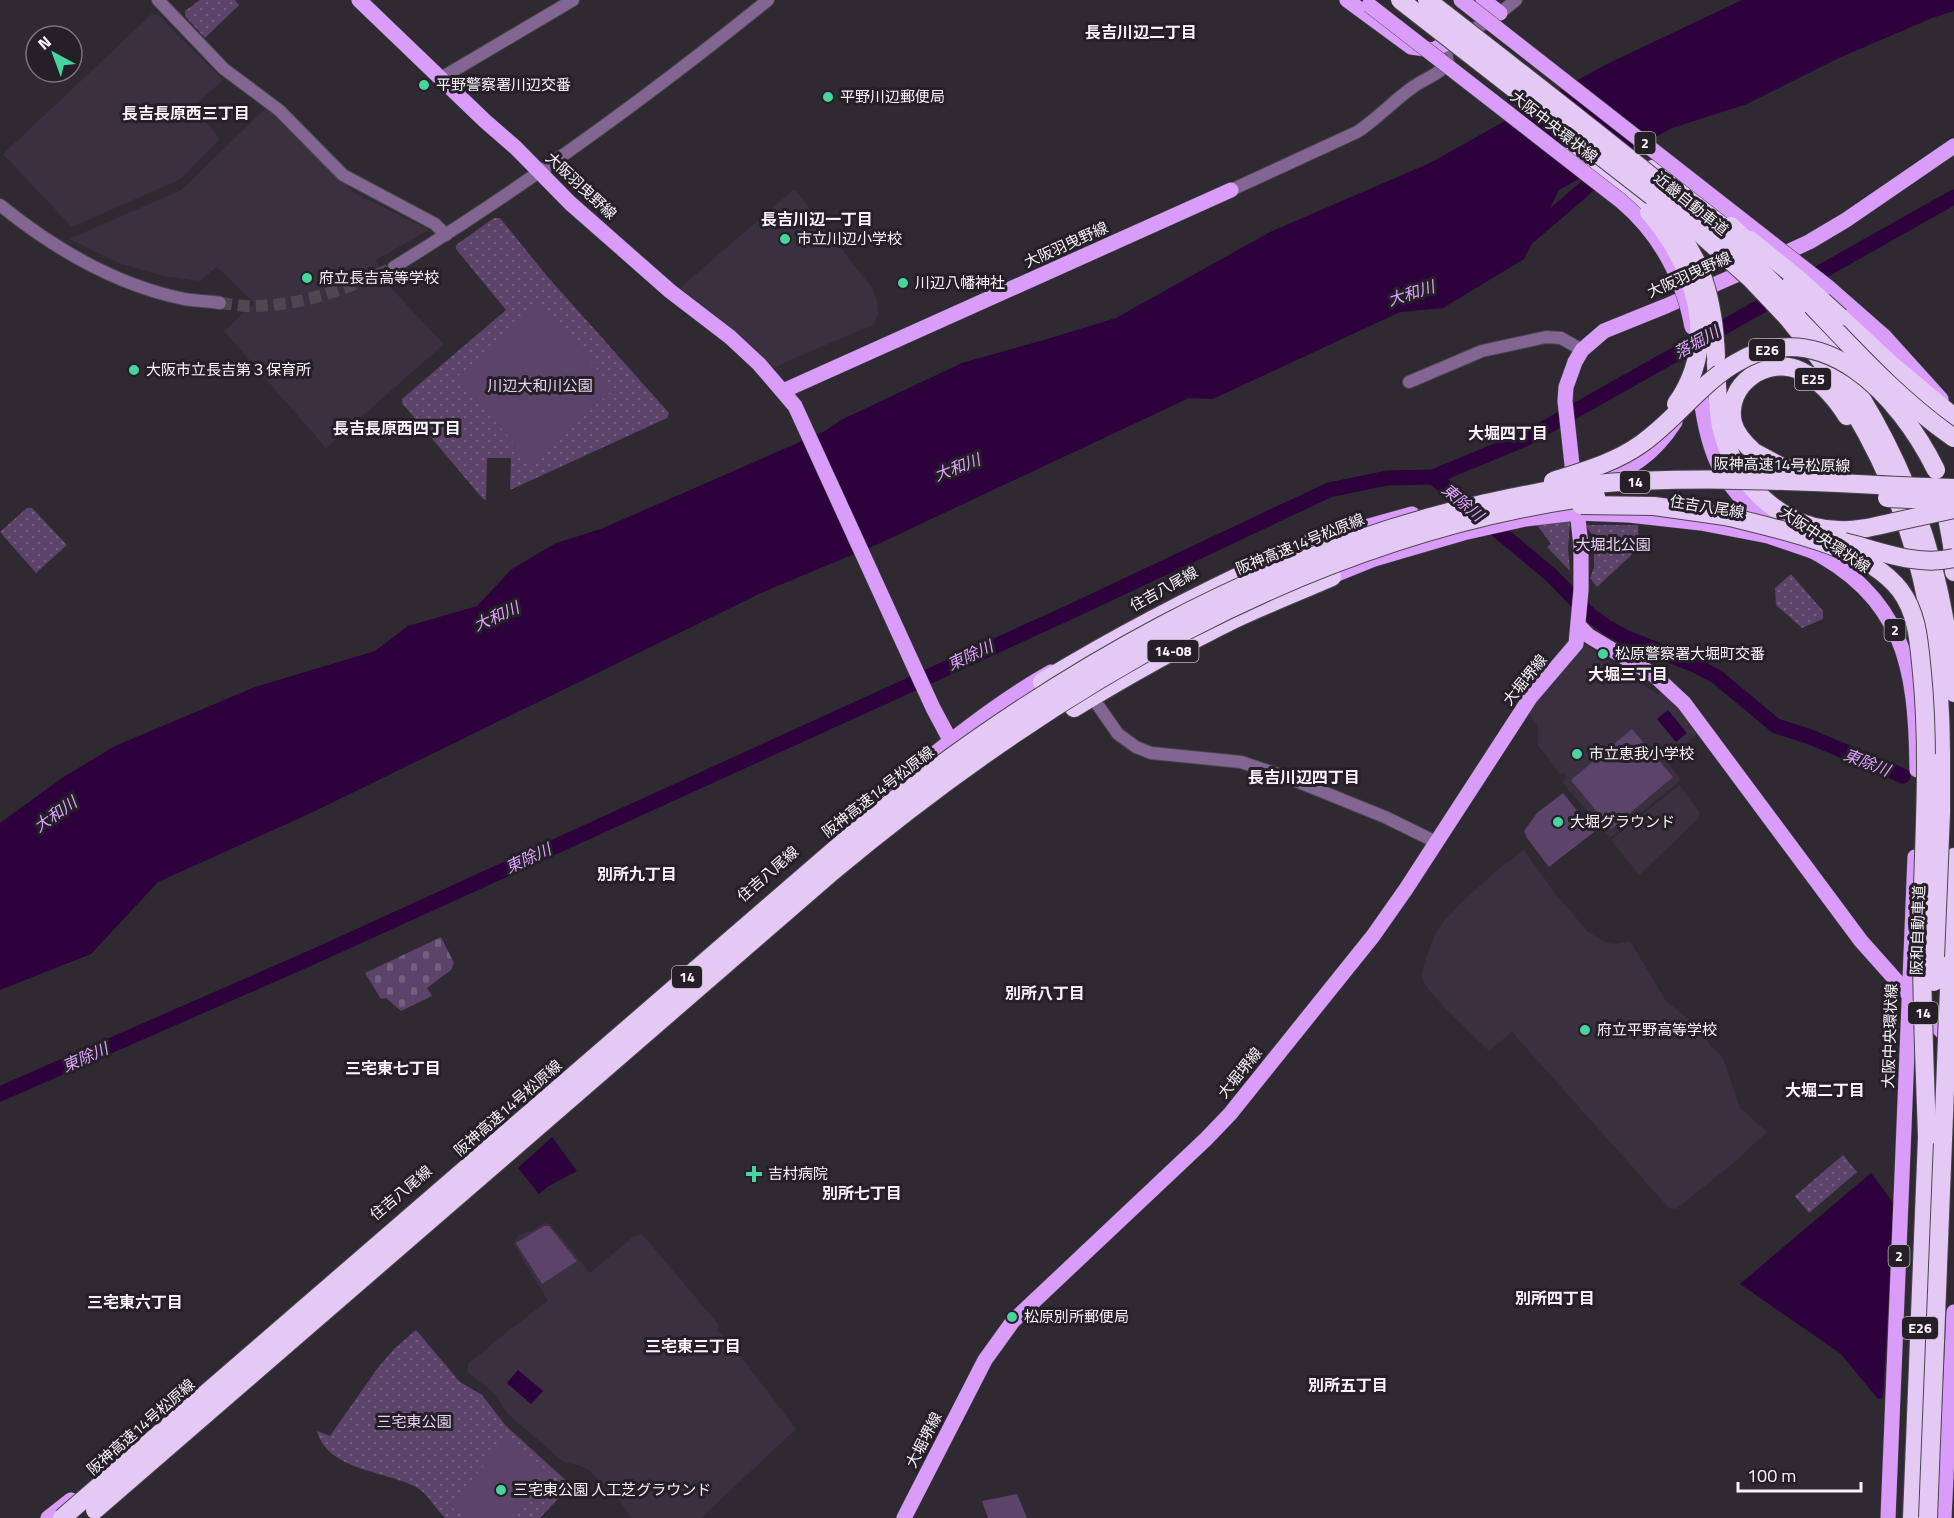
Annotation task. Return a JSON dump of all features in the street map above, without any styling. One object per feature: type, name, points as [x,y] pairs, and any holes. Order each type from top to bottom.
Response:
[{"type":"highway","name":"近畿自動車道","points":[[1400,0],[1697,231],[1825,344],[1856,386],[1886,439],[1901,500]]},
{"type":"highway","name":"近畿自動車道","points":[[1428,0],[1605,139],[1740,251],[1792,313]]},
{"type":"highway","name":"E26","points":[[1435,27],[1469,60],[1664,216],[1686,242],[1706,285],[1713,322],[1719,410],[1725,440],[1739,470],[1760,497],[1784,514],[1810,526],[1855,530],[1901,500]]},
{"type":"highway","points":[[1605,139],[1683,189],[1797,278],[1886,360],[1954,417]]},
{"type":"highway","name":"E26","points":[[1573,144],[1656,222],[1680,259],[1695,299],[1700,334],[1697,359],[1690,381],[1672,410],[1641,444]]},
{"type":"highway","points":[[1731,226],[1781,274],[1860,357],[1916,408],[1954,438]]},
{"type":"highway","name":"E26","points":[[1459,509],[1597,467],[1622,456],[1641,444],[1710,382],[1734,364],[1755,353],[1767,350],[1805,348],[1831,356],[1858,370],[1878,388],[1908,423],[1935,470],[1943,493],[1949,523],[1954,572]]},
{"type":"highway","name":"E25","points":[[1954,486],[1838,477],[1791,469],[1771,462],[1754,452],[1741,439],[1733,423],[1733,406],[1740,388],[1751,375],[1767,368],[1781,366],[1802,371],[1826,389],[1844,412],[1865,443],[1901,500],[1954,486]]},
{"type":"highway","name":"阪神高速14号松原線","points":[[62,1518],[823,859],[920,789],[1009,717],[1056,687],[1160,628],[1217,599],[1334,547],[1376,532],[1459,509],[1563,488],[1627,482],[1704,481],[1901,500]]},
{"type":"highway","name":"阪神高速14号松原線","points":[[90,1516],[832,872],[920,789],[973,761],[1073,695],[1169,640],[1283,585],[1381,548],[1430,532],[1516,516],[1584,498],[1655,492],[1713,492],[1901,500]]},
{"type":"highway","name":"E26","points":[[1901,500],[1925,514],[1954,509]]},
{"type":"highway","name":"E26","points":[[1901,500],[1928,547],[1942,605],[1954,693]]},
{"type":"highway","points":[[1901,500],[1954,501]]},
{"type":"highway","name":"阪和自動車道","points":[[1901,500],[1930,614],[1940,693],[1941,762],[1941,813],[1912,1518]]},
{"type":"highway","name":"14","points":[[1516,516],[1588,505],[1674,508],[1780,526],[1909,559],[1929,561],[1954,558]]},
{"type":"highway","name":"14","points":[[1723,515],[1822,543],[1860,558],[1891,580],[1901,591],[1913,613],[1917,627],[1923,687],[1926,753],[1922,943],[1927,1137]]},
{"type":"highway","points":[[920,789],[998,711],[1042,682],[1132,630],[1256,567],[1317,540]]},
{"type":"highway","name":"14-08","points":[[920,789],[1021,742],[1131,674],[1185,644],[1332,577]]},
{"type":"highway","name":"E26","points":[[1928,1518],[1954,857]]},
{"type":"highway","name":"E26","points":[[1950,964],[1954,933]]},
{"type":"highway","points":[[1900,1518],[1908,1351],[1920,1202],[1926,1158]]},
{"type":"main road","name":"大阪羽曳野線","points":[[359,0],[516,148],[570,203],[670,291],[730,337],[759,364],[795,406],[931,703],[970,774]]},
{"type":"main road","points":[[1347,0],[1411,47],[1433,50],[1445,44]]},
{"type":"main road","name":"2","points":[[1461,0],[1828,287],[1903,355],[1954,417]]},
{"type":"main road","points":[[1483,0],[1500,13]]},
{"type":"main road","name":"大阪中央環状線","points":[[1365,3],[1622,201],[1641,219],[1666,255],[1679,281],[1688,307],[1705,428],[1719,468],[1740,498],[1760,517],[1792,541],[1843,570],[1873,597],[1887,615],[1899,638],[1906,662],[1916,744],[1918,811],[1888,1518]]},
{"type":"main road","name":"大阪羽曳野線","points":[[1577,513],[1565,401],[1570,373],[1582,351],[1604,332],[1809,242],[1863,209],[1954,146]]},
{"type":"main road","name":"大阪羽曳野線","points":[[783,392],[1232,190]]},
{"type":"main road","name":"住吉八尾線","points":[[48,1518],[109,1469],[467,1160],[907,776],[991,710],[1046,674],[1203,587],[1271,556],[1317,540],[1432,508],[1481,497],[1616,474],[1631,466],[1658,444],[1669,431],[1686,400],[1695,348]]},
{"type":"main road","name":"住吉八尾線","points":[[90,1516],[256,1380],[723,959],[822,874],[919,811],[1007,745],[1090,692],[1194,635],[1284,592],[1332,577],[1374,559],[1516,516],[1577,513],[1639,516],[1701,523],[1768,536],[1812,551]]},
{"type":"main road","name":"大堀堺線","points":[[904,1518],[986,1360],[1013,1321],[1230,1114],[1373,936],[1530,698],[1575,648],[1581,590],[1581,546],[1577,513]]},
{"type":"main road","points":[[1579,623],[1589,636],[1654,675],[1684,703],[1861,941],[1954,1046]]},
{"type":"main road","points":[[1944,1518],[1954,1312]]},
{"type":"street","points":[[158,0],[224,69],[279,110],[343,175],[435,224],[446,235]]},
{"type":"street","points":[[441,78],[573,0]]},
{"type":"street","points":[[394,267],[446,235],[647,95],[768,0]]},
{"type":"street","points":[[1232,190],[1357,132],[1374,121],[1413,87],[1443,70],[1448,64],[1445,44],[1491,20],[1516,0]]},
{"type":"street","points":[[0,205],[49,241],[96,268],[131,284],[184,299],[220,303]]},
{"type":"street","points":[[1409,382],[1482,351],[1537,338],[1561,338],[1582,351]]},
{"type":"street","points":[[1097,704],[1118,734],[1136,747],[1151,753],[1241,762],[1286,777],[1385,817],[1436,842]]},
{"type":"shaded area","points":[[152,14],[158,15],[223,80],[193,107],[220,139],[181,179],[72,227],[3,154],[78,84],[84,84],[84,78]]},
{"type":"shaded area","name":"府立長吉高等学校","points":[[265,109],[283,119],[353,192],[429,230],[376,260],[387,284],[444,344],[326,448],[224,331],[254,303],[217,267],[199,281],[163,276],[121,264],[69,239],[181,190]]},
{"type":"shaded area","name":"市立川辺小学校","points":[[793,190],[873,289],[878,313],[875,324],[775,368],[740,335],[680,288]]},
{"type":"shaded area","points":[[1585,644],[1658,695],[1661,692],[1674,703],[1698,733],[1665,759],[1681,780],[1610,838],[1562,782],[1567,777],[1564,773],[1560,774],[1538,745],[1538,727],[1528,711]]},
{"type":"shaded area","points":[[1679,785],[1699,811],[1699,818],[1639,875],[1611,840]]},
{"type":"shaded area","name":"府立平野高等学校","points":[[1524,850],[1555,893],[1588,932],[1608,943],[1630,941],[1666,1001],[1700,1028],[1710,1045],[1723,1058],[1740,1108],[1767,1132],[1730,1166],[1676,1209],[1669,1208],[1512,1032],[1489,1051],[1425,985],[1422,975],[1424,964],[1435,934],[1444,921],[1497,870]]},
{"type":"shaded area","points":[[544,1223],[550,1224],[590,1273],[633,1237],[642,1234],[720,1326],[716,1330],[726,1337],[796,1429],[701,1518],[632,1518],[613,1492],[586,1468],[562,1461],[507,1413],[495,1394],[467,1372],[468,1364],[548,1301],[514,1244],[518,1235],[531,1231]]},
{"type":"green space","points":[[200,0],[235,0],[239,5],[205,38],[185,16],[185,11]]},
{"type":"green space","name":"川辺大和川公園","points":[[494,218],[500,218],[547,276],[669,413],[667,418],[510,490],[511,458],[487,458],[486,500],[402,403],[402,399],[506,310],[456,249],[456,245]]},
{"type":"green space","points":[[541,303],[613,390],[532,463],[456,378]]},
{"type":"green space","points":[[27,508],[32,508],[67,545],[36,573],[0,532]]},
{"type":"green space","points":[[1570,521],[1568,549],[1570,571],[1547,547],[1551,544],[1537,525]]},
{"type":"green space","name":"大堀北公園","points":[[1585,525],[1638,525],[1639,548],[1597,587],[1590,578],[1594,568],[1594,537]]},
{"type":"green space","points":[[1791,574],[1823,611],[1823,619],[1802,628],[1776,605],[1775,588]]},
{"type":"green space","points":[[1632,729],[1673,777],[1611,829],[1571,780]]},
{"type":"green space","name":"大堀グラウンド","points":[[1563,793],[1594,832],[1549,867],[1524,831],[1537,813]]},
{"type":"green space","points":[[441,937],[454,963],[451,970],[427,988],[432,996],[401,1011],[386,998],[381,999],[365,973]]},
{"type":"green space","points":[[1843,1155],[1857,1172],[1809,1213],[1795,1196]]},
{"type":"green space","points":[[544,1226],[549,1226],[577,1261],[542,1284],[516,1243]]},
{"type":"green space","name":"三宅東公園","points":[[416,1330],[460,1382],[482,1395],[506,1426],[571,1485],[540,1518],[445,1518],[428,1497],[416,1487],[345,1462],[332,1454],[323,1444],[317,1431],[330,1436],[377,1369],[394,1349]]},
{"type":"green space","name":"三宅東公園 人工芝グラウンド","points":[[507,1438],[552,1475],[515,1518],[464,1518],[450,1506]]},
{"type":"green space","points":[[1017,1494],[1027,1518],[988,1518],[982,1501]]},
{"type":"water","points":[[1742,0],[1954,0],[1954,11],[1932,18],[1839,58],[1747,104],[1672,128],[1559,190],[1524,259],[1443,308],[1400,312],[1213,399],[1189,398],[878,544],[761,593],[313,812],[158,882],[91,954],[0,990],[0,823],[62,778],[115,746],[255,687],[375,651],[408,626],[477,606],[512,569],[556,543],[601,529],[825,431],[841,420],[962,363],[1116,318],[1270,232],[1430,163],[1605,65]]},
{"type":"water","points":[[1668,710],[1687,733],[1676,742],[1657,719]]},
{"type":"water","points":[[552,1137],[577,1171],[547,1187],[539,1194],[518,1168]]},
{"type":"water","points":[[1871,1173],[1894,1204],[1883,1398],[1878,1399],[1841,1354],[1740,1284]]},
{"type":"water","points":[[518,1370],[543,1391],[531,1404],[507,1383]]},
{"type":"waterway","name":"大和川","points":[[1527,238],[1604,172]]},
{"type":"waterway","name":"落堀川","points":[[1805,281],[1954,197]]},
{"type":"waterway","name":"東除川","points":[[0,1094],[315,956],[1070,612],[1329,490],[1387,478],[1433,477],[1525,439],[1779,296]]},
{"type":"waterway","name":"東除川","points":[[1433,477],[1550,574],[1589,614],[1608,628],[1697,666],[1717,677],[1776,726],[1808,736],[1903,776]]},
{"type":"tunnel","points":[[220,303],[252,306],[292,302],[345,288],[394,267]]},
{"type":"place","name":"平野警察署川辺交番","points":[[424,85]]},
{"type":"place","name":"平野川辺郵便局","points":[[828,97]]},
{"type":"place","name":"市立川辺小学校","points":[[785,239]]},
{"type":"place","name":"府立長吉高等学校","points":[[307,278]]},
{"type":"place","name":"川辺八幡神社","points":[[903,283]]},
{"type":"place","name":"大阪市立長吉第３保育所","points":[[134,370]]},
{"type":"place","name":"松原警察署大堀町交番","points":[[1603,654]]},
{"type":"place","name":"市立恵我小学校","points":[[1577,754]]},
{"type":"place","name":"大堀グラウンド","points":[[1558,822]]},
{"type":"place","name":"府立平野高等学校","points":[[1585,1030]]},
{"type":"place","name":"吉村病院","points":[[754,1174]]},
{"type":"place","name":"松原別所郵便局","points":[[1012,1317]]},
{"type":"place","name":"三宅東公園 人工芝グラウンド","points":[[501,1490]]},
{"type":"district","name":"長吉川辺二丁目","points":[[1141,32]]},
{"type":"district","name":"長吉長原西三丁目","points":[[186,113]]},
{"type":"district","name":"長吉川辺一丁目","points":[[817,219]]},
{"type":"district","name":"長吉長原西四丁目","points":[[397,428]]},
{"type":"district","name":"大堀四丁目","points":[[1508,433]]},
{"type":"district","name":"大堀三丁目","points":[[1628,674]]},
{"type":"district","name":"長吉川辺四丁目","points":[[1304,777]]},
{"type":"district","name":"別所九丁目","points":[[637,874]]},
{"type":"district","name":"別所八丁目","points":[[1045,993]]},
{"type":"district","name":"三宅東七丁目","points":[[393,1068]]},
{"type":"district","name":"大堀二丁目","points":[[1825,1090]]},
{"type":"district","name":"別所七丁目","points":[[862,1193]]},
{"type":"district","name":"別所四丁目","points":[[1555,1298]]},
{"type":"district","name":"三宅東六丁目","points":[[135,1302]]},
{"type":"district","name":"三宅東三丁目","points":[[693,1346]]},
{"type":"district","name":"別所五丁目","points":[[1348,1385]]}]
